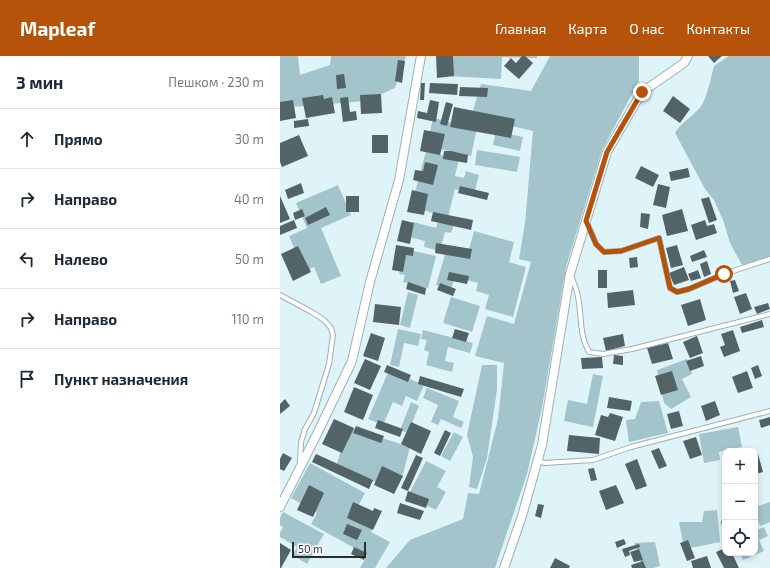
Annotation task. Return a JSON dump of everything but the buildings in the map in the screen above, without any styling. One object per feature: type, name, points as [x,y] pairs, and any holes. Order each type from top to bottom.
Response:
[{"type":"street","points":[[280,507],[352,361],[370,282],[399,180],[421,56]]},
{"type":"street","points":[[504,568],[522,516],[542,445],[570,274],[607,152],[642,92],[684,64],[688,56]]},
{"type":"lane","points":[[586,221],[596,244],[604,252],[621,251],[659,238],[670,288],[677,292],[689,289],[724,274],[770,260]]},
{"type":"lane","points":[[570,274],[578,296],[580,322],[584,344],[589,352],[603,354],[632,349],[770,314]]},
{"type":"lane","points":[[280,295],[324,320],[330,328],[332,335],[329,364],[314,413],[305,429],[301,442],[300,465]]},
{"type":"lane","points":[[537,461],[545,463],[592,460],[631,447],[770,411]]},
{"type":"shaded area","points":[[280,56],[298,56],[300,75],[330,65],[331,56],[406,56],[395,88],[366,101],[280,108]]},
{"type":"shaded area","points":[[448,56],[537,56],[537,58],[502,57],[501,79],[447,76]]},
{"type":"shaded area","points":[[550,56],[639,56],[639,81],[602,150],[566,267],[542,408],[527,474],[495,568],[386,568],[410,540],[463,519],[468,493],[479,494],[498,419],[504,363],[475,356],[487,316],[514,324],[531,262],[519,259],[525,223],[533,131],[471,117],[481,84],[531,91]]},
{"type":"shaded area","points":[[729,56],[770,56],[770,257],[742,265],[730,243],[723,220],[714,200],[705,189],[675,133],[703,103],[714,66]]},
{"type":"shaded area","points":[[433,118],[477,128],[471,156],[427,146]]},
{"type":"shaded area","points":[[496,131],[523,137],[520,151],[493,145]]},
{"type":"shaded area","points":[[477,150],[520,157],[517,172],[475,165]]},
{"type":"shaded area","points":[[426,151],[459,159],[455,176],[464,178],[466,171],[479,175],[474,194],[455,189],[448,217],[411,207]]},
{"type":"shaded area","points":[[338,185],[351,215],[321,228],[341,276],[321,284],[314,267],[304,271],[289,236],[307,228],[296,203]]},
{"type":"shaded area","points":[[438,221],[454,225],[451,233],[445,232],[440,251],[424,247],[425,241],[409,237],[413,222],[436,228]]},
{"type":"shaded area","points":[[474,231],[514,242],[509,262],[526,267],[513,317],[485,309],[489,295],[476,291],[478,283],[455,277],[451,289],[436,285],[446,251],[467,257]]},
{"type":"shaded area","points":[[405,249],[436,256],[428,288],[403,282],[405,275],[399,274]]},
{"type":"shaded area","points":[[408,292],[418,295],[410,328],[400,325]]},
{"type":"shaded area","points":[[451,297],[480,306],[472,332],[443,323]]},
{"type":"shaded area","points":[[398,329],[421,334],[418,346],[404,343],[399,367],[390,365]]},
{"type":"shaded area","points":[[423,330],[473,343],[470,353],[448,347],[445,361],[454,363],[452,372],[426,365],[429,352],[424,350],[427,340],[421,339]]},
{"type":"shaded area","points":[[687,359],[692,374],[682,379],[691,397],[671,409],[664,403],[657,370]]},
{"type":"shaded area","points":[[482,365],[497,365],[497,390],[487,458],[477,489],[469,487],[473,457],[467,435]]},
{"type":"shaded area","points":[[389,370],[424,385],[417,401],[406,396],[402,406],[393,402],[383,425],[368,419]]},
{"type":"shaded area","points":[[593,374],[603,376],[593,427],[564,421],[568,400],[587,404]]},
{"type":"shaded area","points":[[427,388],[459,401],[453,417],[464,422],[461,428],[441,419],[438,425],[431,422],[438,405],[423,398]]},
{"type":"shaded area","points":[[659,401],[668,433],[629,442],[626,420],[635,419],[641,402]]},
{"type":"shaded area","points":[[411,402],[419,406],[408,433],[400,430]]},
{"type":"shaded area","points":[[738,427],[742,447],[722,448],[722,451],[719,452],[720,460],[704,463],[699,434]]},
{"type":"shaded area","points":[[351,428],[410,447],[402,478],[380,482],[363,480],[336,467],[343,443]]},
{"type":"shaded area","points":[[454,432],[463,437],[450,461],[441,456]]},
{"type":"shaded area","points":[[426,461],[446,471],[437,487],[446,492],[436,510],[408,496]]},
{"type":"shaded area","points":[[310,463],[365,493],[353,516],[373,527],[371,532],[390,542],[375,568],[360,568],[367,555],[311,524],[317,513],[291,498]]},
{"type":"shaded area","points":[[770,502],[770,522],[760,526],[758,521],[758,506]]},
{"type":"shaded area","points":[[717,510],[720,542],[684,548],[679,522],[702,522],[704,511]]},
{"type":"shaded area","points":[[283,512],[324,534],[307,564],[293,555],[297,547],[280,537],[283,527],[280,525],[280,518]]},
{"type":"shaded area","points":[[764,527],[768,536],[759,540],[764,551],[758,554],[758,530]]},
{"type":"shaded area","points":[[655,542],[660,566],[643,568],[634,543]]},
{"type":"shaded area","points":[[741,556],[752,556],[743,560]]},
{"type":"route","points":[[642,92],[607,152],[586,221],[596,244],[604,252],[621,251],[659,238],[670,288],[677,292],[689,289],[724,274]]}]
